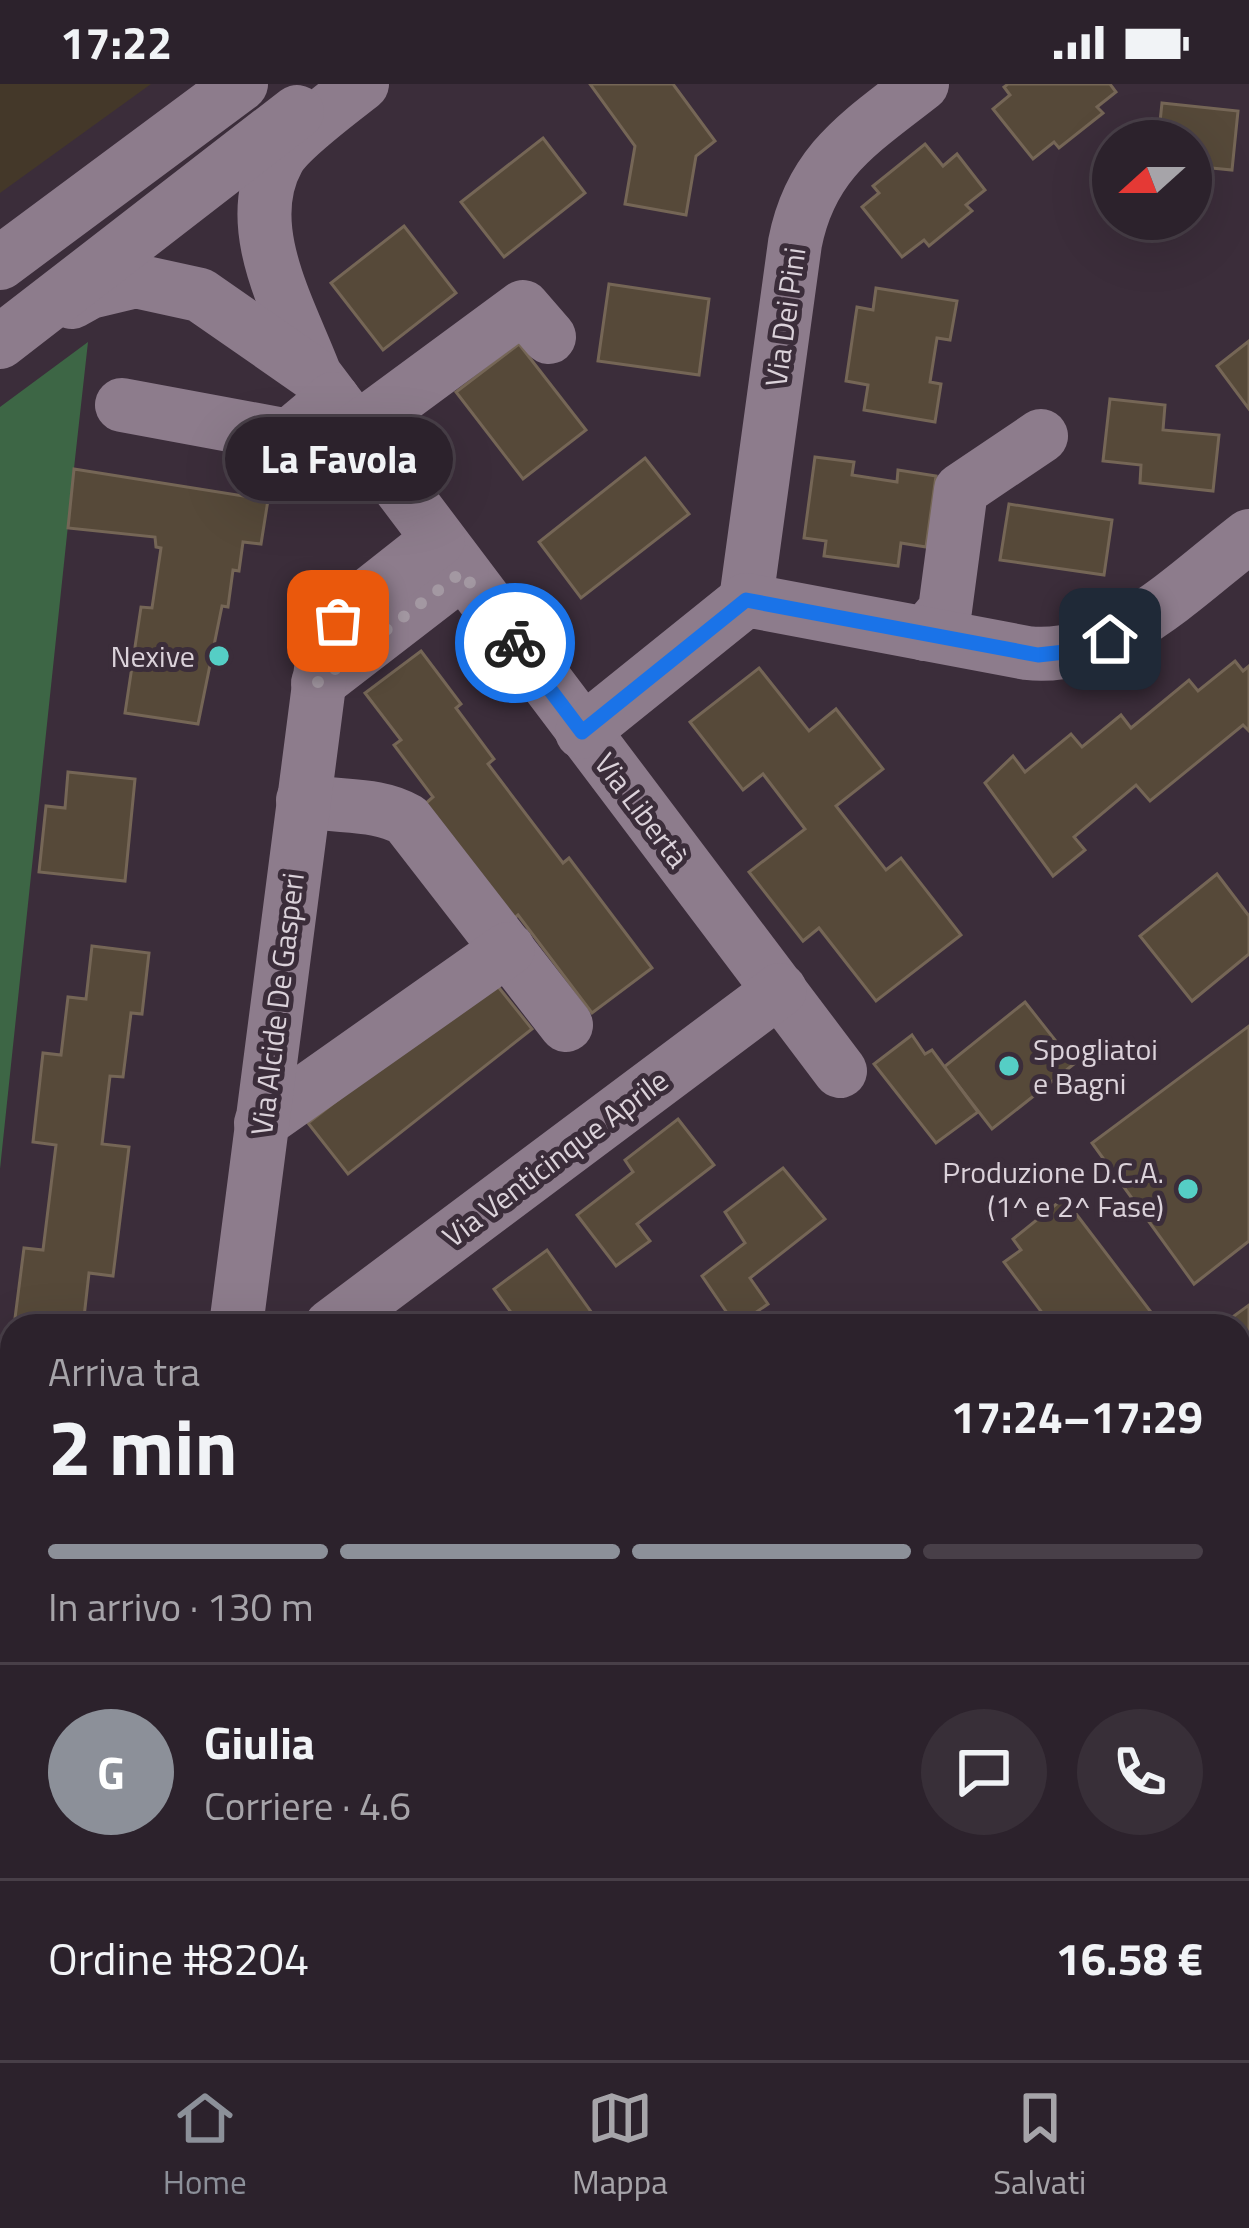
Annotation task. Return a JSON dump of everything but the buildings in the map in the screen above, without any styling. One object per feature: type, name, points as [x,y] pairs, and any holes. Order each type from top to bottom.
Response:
[{"type":"street","points":[[7,337],[334,84]]},
{"type":"street","name":"Via Libertà","points":[[362,84],[279,158],[265,201],[267,250],[335,401],[840,1071]]},
{"type":"street","name":"Via Dei Pini","points":[[746,600],[795,243],[806,201],[838,152],[922,84]]},
{"type":"street","points":[[14,252],[120,209],[175,207],[227,217],[267,250],[200,295],[182,262],[175,207],[176,176],[186,147],[233,90]]},
{"type":"street","points":[[14,252],[233,90]]},
{"type":"street","name":"Via Libertà","points":[[7,337],[90,292],[136,280],[200,295],[335,401]]},
{"type":"street","points":[[122,405],[289,436],[335,401],[524,307],[549,338]]},
{"type":"street","points":[[925,634],[945,610],[961,490],[1041,436]]},
{"type":"street","points":[[582,732],[746,600],[1038,655],[1087,648],[1120,633],[1249,536]]},
{"type":"street","name":"Via Alcide De Gasperi","points":[[237,1314],[318,682],[450,556]]},
{"type":"street","points":[[303,800],[382,809],[407,820],[566,1025]]},
{"type":"street","points":[[261,1123],[508,949]]},
{"type":"street","name":"Via Venticinque Aprile","points":[[347,1314],[780,990]]},
{"type":"shaded area","points":[[0,84],[151,84],[0,193]]},
{"type":"green space","points":[[88,342],[75,459],[0,1169],[0,407]]},
{"type":"way so far","points":[[338,621],[322,654],[318,682],[462,572],[515,643]]},
{"type":"place","name":"La Favola","points":[[338,621]]},
{"type":"place","name":"Nexive","points":[[219,656]]},
{"type":"place","name":"Spogliatoi e Bagni","points":[[1009,1066]]},
{"type":"place","name":"Produzione D.C.A. (1^ e 2^ Fase)","points":[[1188,1189]]},
{"type":"route","points":[[515,643],[582,732],[746,600],[1038,655],[1061,654],[1110,639]]}]
